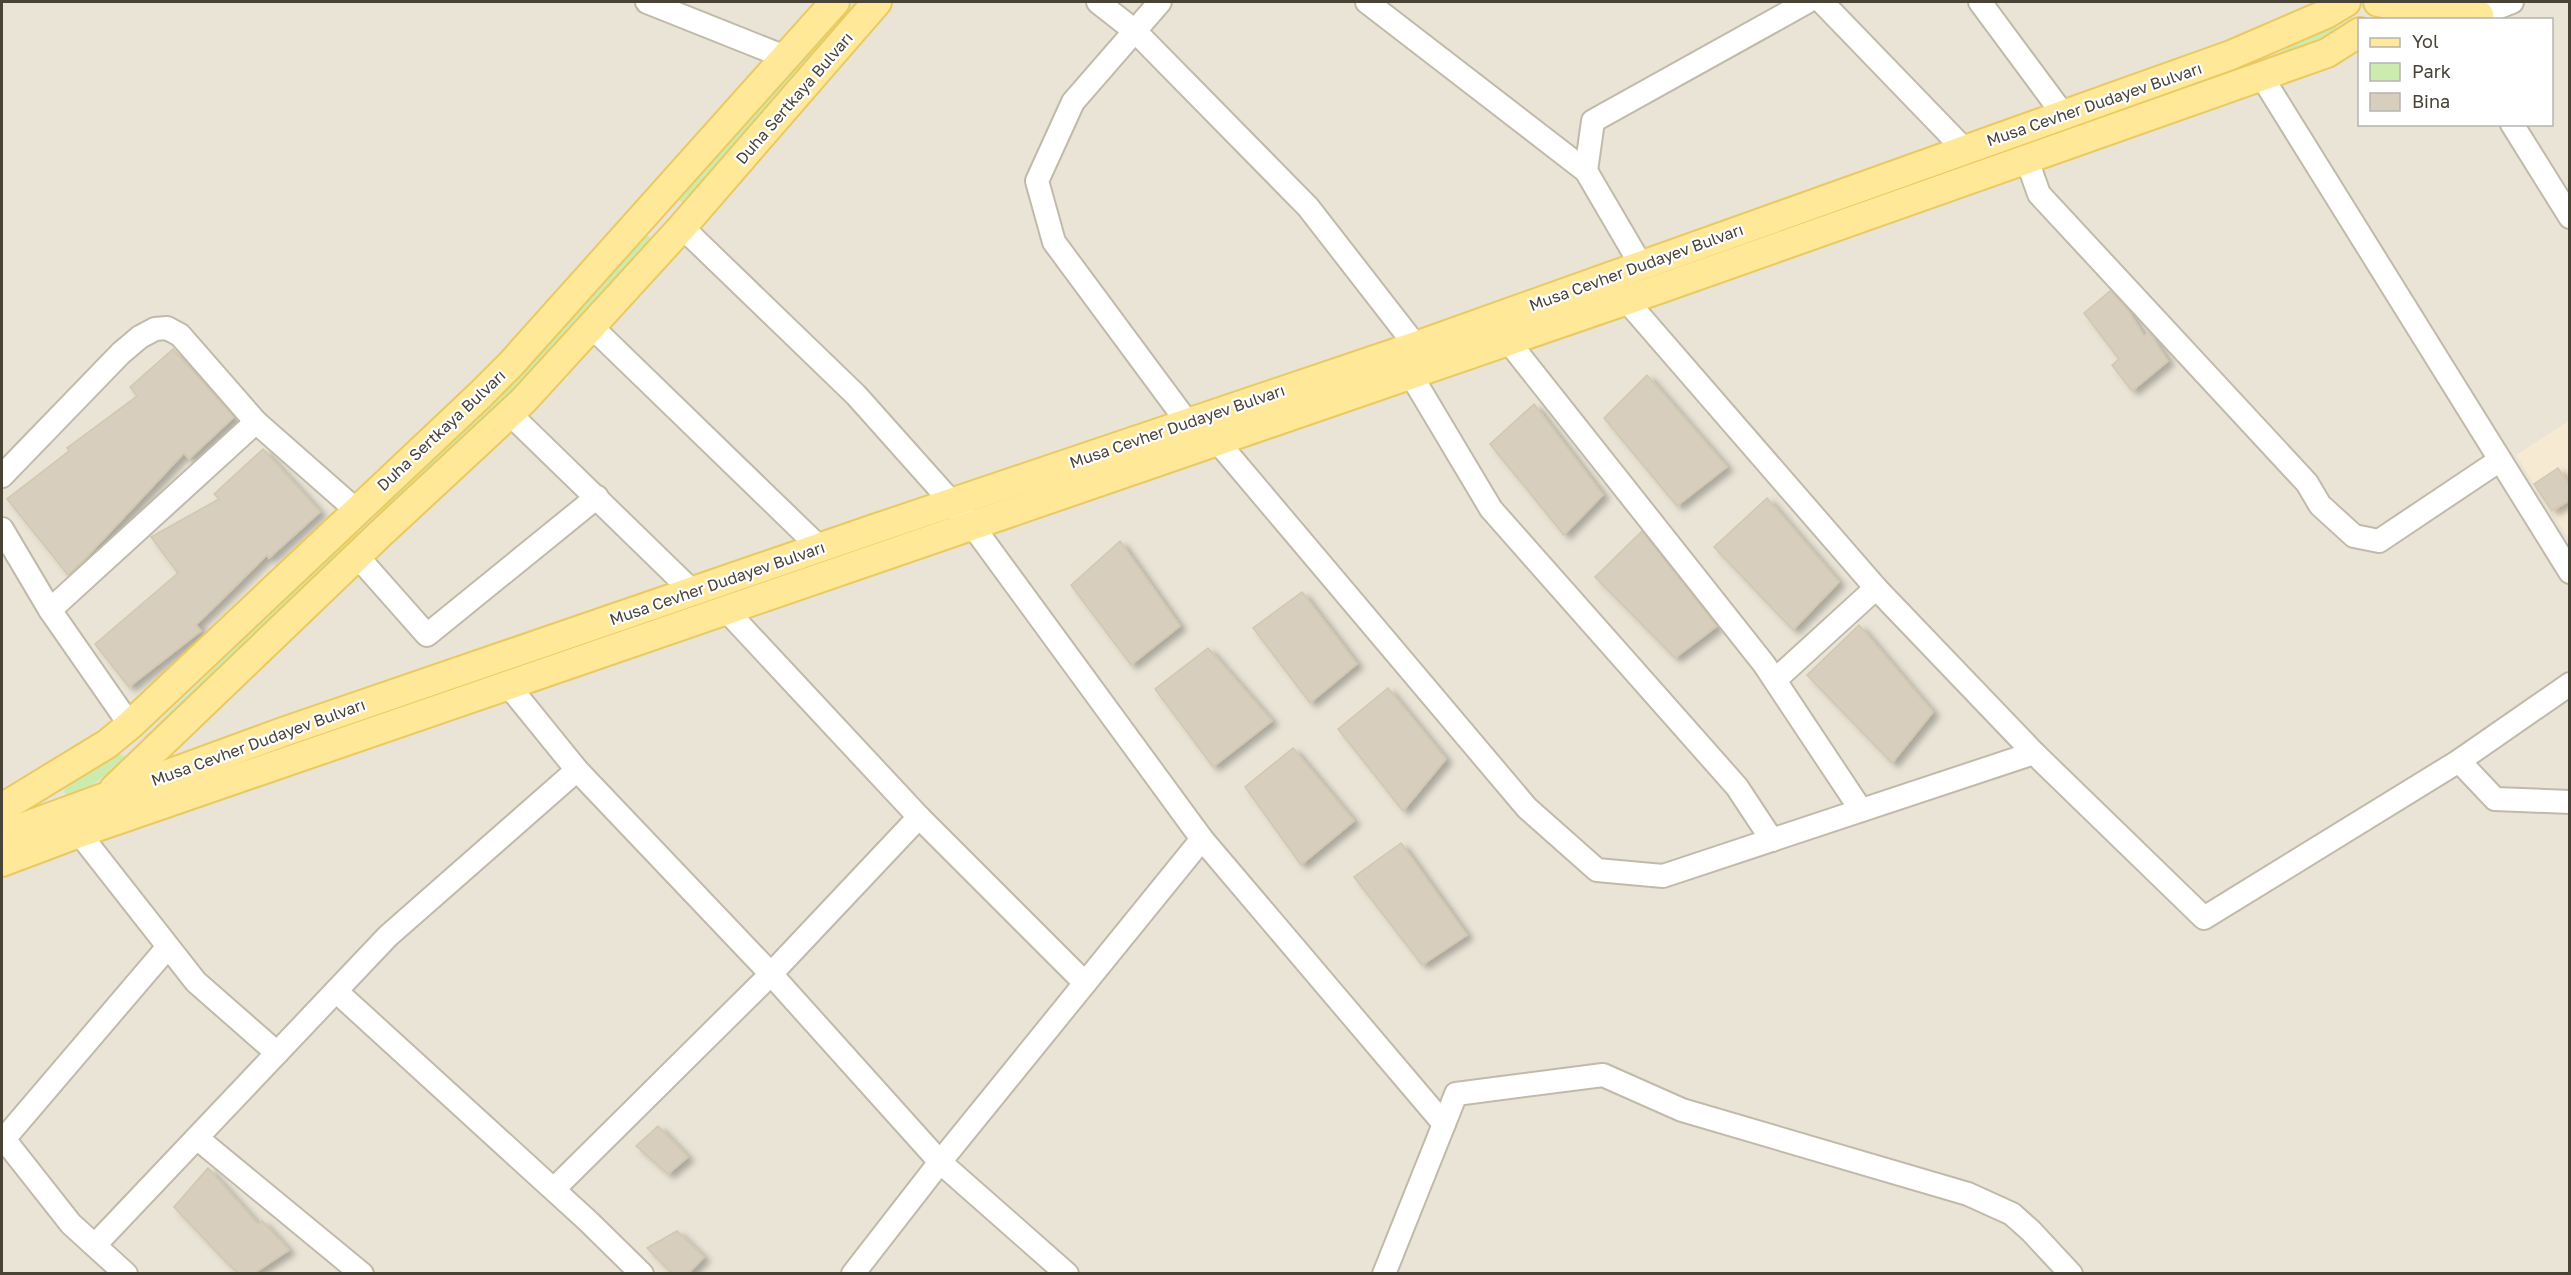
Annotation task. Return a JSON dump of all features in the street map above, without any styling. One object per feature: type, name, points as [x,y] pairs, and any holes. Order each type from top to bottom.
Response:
[{"type":"main road","name":"Duha Sertkaya Bulvarı","points":[[2,808],[107,744],[130,725],[511,364],[835,2]]},
{"type":"main road","name":"Duha Sertkaya Bulvarı","points":[[79,833],[106,797],[381,533],[510,414],[682,227],[877,2]]},
{"type":"main road","name":"Musa Cevher Dudayev Bulvarı","points":[[2,835],[294,729],[819,547],[1416,346],[2261,44],[2326,14],[2346,2]]},
{"type":"main road","points":[[2448,2],[2471,17]]},
{"type":"main road","points":[[2384,7],[2471,17]]},
{"type":"main road","name":"Musa Cevher Dudayev Bulvarı","points":[[2327,53],[2358,33]]},
{"type":"main road","name":"Musa Cevher Dudayev Bulvarı","points":[[2,862],[79,833],[1411,375],[2327,53],[2358,45]]},
{"type":"main road","points":[[652,206],[682,227]]},
{"type":"main road","points":[[356,510],[381,533]]},
{"type":"street","points":[[647,2],[785,57]]},
{"type":"street","points":[[1098,2],[1135,31],[1308,207],[1416,346]]},
{"type":"street","points":[[1160,2],[1073,102],[1037,181],[1054,242],[1188,423]]},
{"type":"street","points":[[1586,171],[1593,121],[1807,2]]},
{"type":"street","points":[[1822,2],[1964,150]]},
{"type":"street","points":[[1980,2],[2063,114]]},
{"type":"street","points":[[2471,17],[2512,2]]},
{"type":"street","points":[[1382,5],[1586,171],[1641,265]]},
{"type":"street","points":[[2262,77],[2570,572]]},
{"type":"street","points":[[2513,126],[2570,217]]},
{"type":"street","points":[[2027,160],[2039,194],[2307,483],[2320,506],[2354,536],[2379,541],[2500,460]]},
{"type":"street","points":[[682,227],[856,395],[972,525],[1202,839],[1444,1124]]},
{"type":"street","points":[[1626,300],[1875,588],[2034,753],[2204,918],[2459,761],[2570,684]]},
{"type":"street","points":[[592,327],[819,547]]},
{"type":"street","points":[[2,476],[121,353],[154,329],[167,328],[180,335],[256,422],[356,510]]},
{"type":"street","points":[[1508,341],[1775,680],[1861,810]]},
{"type":"street","points":[[1411,375],[1491,509],[1737,787],[1772,840]]},
{"type":"street","points":[[510,414],[692,591]]},
{"type":"street","points":[[50,610],[256,422]]},
{"type":"street","points":[[1217,441],[1527,808],[1597,870],[1663,876],[2034,753]]},
{"type":"street","points":[[357,556],[427,635],[597,497]]},
{"type":"street","points":[[2,529],[50,610],[130,725]]},
{"type":"street","points":[[1775,680],[1875,588]]},
{"type":"street","points":[[726,610],[919,817],[1085,983]]},
{"type":"street","points":[[508,685],[577,770],[771,974],[940,1162],[1067,1274]]},
{"type":"street","points":[[2459,761],[2495,799],[2570,802]]},
{"type":"street","points":[[95,1245],[388,936],[577,770]]},
{"type":"street","points":[[554,1190],[771,974],[919,817]]},
{"type":"street","points":[[79,833],[196,982],[277,1053]]},
{"type":"street","points":[[853,1274],[940,1162],[1202,839]]},
{"type":"street","points":[[126,1274],[71,1224],[4,1139],[168,948]]},
{"type":"street","points":[[336,991],[554,1190],[642,1274]]},
{"type":"street","points":[[1384,1274],[1456,1094],[1603,1075],[1682,1110],[1968,1194],[2012,1214],[2071,1274]]},
{"type":"street","points":[[197,1138],[362,1274]]},
{"type":"shaded area","points":[[2,2],[2569,2],[2569,1273],[2,1273]]},
{"type":"shaded area","points":[[2569,421],[2569,539],[2516,455]]},
{"type":"green space","points":[[854,2],[861,2],[683,203],[678,199]]},
{"type":"green space","points":[[2334,22],[2339,34],[2278,59],[2275,55]]},
{"type":"green space","points":[[645,234],[651,238],[517,386],[382,514],[376,509]]},
{"type":"green space","points":[[355,530],[360,534],[147,741],[143,738]]},
{"type":"green space","points":[[116,753],[125,756],[123,763],[76,796],[67,797],[64,791],[67,787]]},
{"type":"building","points":[[2110,291],[2126,307],[2144,336],[2149,332],[2168,361],[2132,391],[2112,365],[2119,359],[2084,313]]},
{"type":"building","points":[[173,349],[234,417],[189,459],[184,453],[68,575],[7,499],[69,451],[67,448],[137,396],[130,387]]},
{"type":"building","points":[[1647,375],[1727,467],[1677,506],[1604,418]]},
{"type":"building","points":[[1534,404],[1603,495],[1564,535],[1490,444]]},
{"type":"building","points":[[263,449],[320,512],[269,558],[267,555],[196,625],[201,631],[129,687],[95,644],[178,573],[151,537],[219,499],[214,494]]},
{"type":"building","points":[[2558,468],[2570,486],[2570,500],[2552,511],[2534,484]]},
{"type":"building","points":[[1767,498],[1839,582],[1793,630],[1714,547]]},
{"type":"building","points":[[1642,531],[1717,626],[1675,658],[1595,577]]},
{"type":"building","points":[[1120,541],[1180,626],[1131,665],[1071,585]]},
{"type":"building","points":[[1302,592],[1357,664],[1310,703],[1253,628]]},
{"type":"building","points":[[1859,625],[1933,712],[1892,763],[1807,675]]},
{"type":"building","points":[[1208,648],[1272,721],[1213,767],[1155,689]]},
{"type":"building","points":[[1388,688],[1446,759],[1403,811],[1338,729]]},
{"type":"building","points":[[1293,748],[1354,821],[1301,865],[1245,787]]},
{"type":"building","points":[[1401,843],[1467,935],[1422,965],[1354,877]]},
{"type":"building","points":[[658,1126],[688,1157],[668,1174],[636,1146]]},
{"type":"building","points":[[208,1168],[258,1224],[262,1221],[289,1250],[253,1274],[239,1274],[226,1262],[174,1207]]},
{"type":"building","points":[[677,1231],[704,1257],[688,1274],[673,1274],[647,1248]]}]
